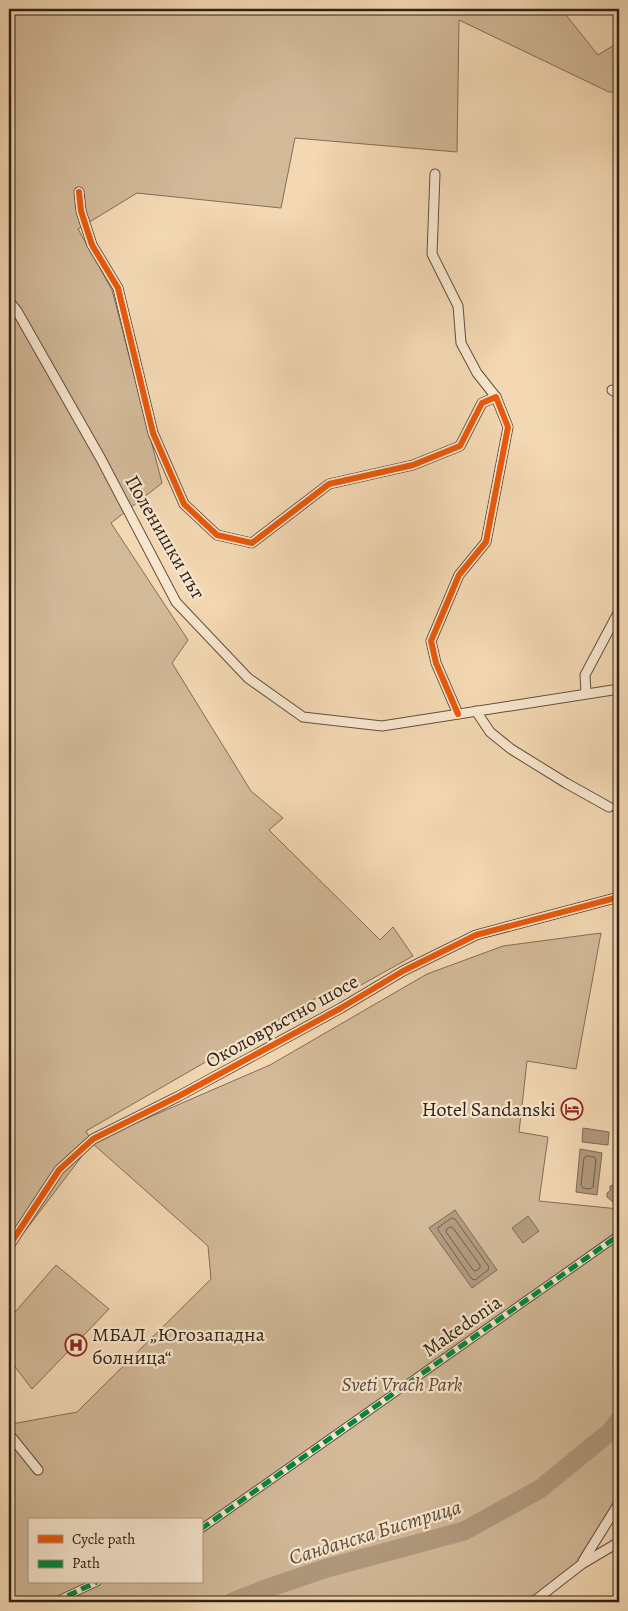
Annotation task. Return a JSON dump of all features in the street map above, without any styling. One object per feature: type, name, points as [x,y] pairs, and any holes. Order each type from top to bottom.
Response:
[{"type":"street","points":[[435,174],[432,254],[458,306],[461,344],[477,373],[496,397],[508,427],[486,542],[459,574],[431,641],[436,663],[458,714]]},
{"type":"street","points":[[79,192],[81,211],[92,245],[118,288],[153,433],[184,504],[217,535],[252,543],[329,484],[413,465],[460,446],[482,403],[496,397]]},
{"type":"street","name":"Поленишки път","points":[[9,301],[101,460],[176,602],[248,678],[303,717],[382,726],[619,689]]},
{"type":"street","points":[[586,693],[585,675],[619,611]]},
{"type":"street","points":[[476,711],[490,732],[512,749],[609,807]]},
{"type":"street","name":"Околовръстно шосе","points":[[9,1246],[59,1170],[92,1139],[179,1096],[342,1008],[403,971],[476,935],[619,897]]},
{"type":"street","name":"Makedonia","points":[[202,1528],[619,1236]]},
{"type":"street","points":[[9,1434],[38,1470]]},
{"type":"street","points":[[582,1564],[619,1503]]},
{"type":"street","points":[[533,1602],[582,1564],[619,1542]]},
{"type":"street","points":[[54,1602],[92,1584]]},
{"type":"green space","name":"Sveti Vrach Park","points":[[9,9],[562,10],[598,55],[619,42],[619,92],[609,92],[459,20],[457,152],[295,138],[281,208],[137,193],[78,229],[112,290],[162,483],[111,523],[188,640],[172,663],[251,791],[283,818],[269,830],[380,940],[393,927],[413,956],[345,994],[320,996],[86,1131],[92,1142],[270,1065],[427,974],[503,946],[601,933],[576,1069],[527,1061],[519,1132],[548,1137],[539,1201],[619,1209],[619,1497],[577,1565],[526,1602],[9,1602],[9,1420],[12,1424],[77,1412],[211,1279],[208,1246],[92,1143],[9,1252]]},
{"type":"green space","points":[[56,1265],[109,1309],[32,1389],[9,1359],[9,1346],[13,1342],[9,1335],[9,1319]]},
{"type":"water","points":[[583,1128],[609,1132],[608,1145],[582,1142]]},
{"type":"water","points":[[580,1149],[602,1153],[597,1195],[576,1192]]},
{"type":"water","points":[[613,1185],[618,1190],[619,1204],[614,1203],[607,1197],[610,1186]]},
{"type":"water","points":[[455,1210],[497,1270],[472,1288],[429,1228]]},
{"type":"water","points":[[528,1216],[539,1231],[523,1243],[512,1228]]},
{"type":"waterway","name":"Санданска Бистрица","points":[[232,1602],[327,1568],[464,1531],[540,1489],[611,1431],[619,1420]]},
{"type":"marked path","points":[[202,1528],[619,1235]]},
{"type":"marked path","points":[[54,1602],[93,1584]]},
{"type":"cycle path","points":[[79,192],[81,211],[92,245],[118,288],[153,433],[184,504],[217,535],[252,543],[329,484],[413,465],[460,446],[482,403],[496,397],[508,427],[486,542],[459,575],[431,641],[436,663],[458,714]]},
{"type":"cycle path","points":[[9,1246],[59,1170],[93,1139],[179,1096],[341,1008],[403,971],[476,935],[619,897]]},
{"type":"place","name":"Hotel Sandanski","points":[[572,1109]]},
{"type":"place","name":"МБАЛ „Югозападна болница“","points":[[76,1345]]}]
